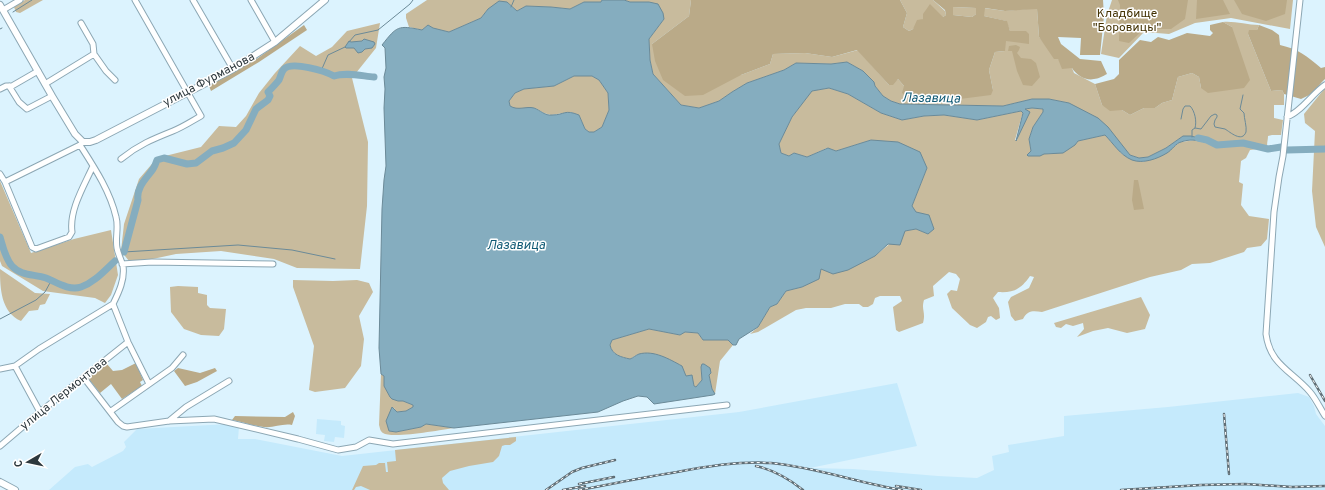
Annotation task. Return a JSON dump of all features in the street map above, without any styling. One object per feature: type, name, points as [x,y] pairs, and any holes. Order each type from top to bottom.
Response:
[{"type":"main road","name":"улица Фурманова","points":[[82,144],[96,140],[233,69],[275,42],[323,1]]},
{"type":"main road","points":[[3,13],[82,144]]},
{"type":"main road","points":[[0,482],[15,490]]},
{"type":"street","points":[[3,13],[20,0]]},
{"type":"street","points":[[121,159],[132,150],[153,138],[174,130],[201,116],[135,0]]},
{"type":"street","points":[[193,0],[233,69]]},
{"type":"street","points":[[251,0],[275,42]]},
{"type":"street","points":[[1300,0],[1283,156],[1274,212],[1266,334],[1268,345],[1273,355],[1310,393],[1325,416]]},
{"type":"street","points":[[81,23],[93,44],[94,54],[106,71],[115,80]]},
{"type":"street","points":[[45,84],[94,54]]},
{"type":"street","points":[[0,89],[6,86],[12,86],[38,71]]},
{"type":"street","points":[[1287,117],[1293,115],[1325,85]]},
{"type":"street","points":[[9,86],[18,102],[27,109],[52,96]]},
{"type":"street","points":[[0,369],[15,366],[39,349],[113,304],[122,281],[122,264],[117,247],[117,218],[104,186],[82,144]]},
{"type":"street","name":"улица Фурманова","points":[[5,182],[82,144]]},
{"type":"street","points":[[0,174],[5,182],[32,247],[36,249],[69,237],[72,232],[72,221],[75,208],[94,166]]},
{"type":"street","points":[[122,264],[152,262],[273,264]]},
{"type":"street","points":[[113,304],[128,342],[149,384]]},
{"type":"street","name":"улица Лермонтова","points":[[0,446],[128,342]]},
{"type":"street","points":[[111,411],[172,368],[183,355]]},
{"type":"street","points":[[15,366],[40,412]]},
{"type":"street","points":[[84,378],[118,422],[123,426],[128,427],[169,421],[214,419],[338,450],[356,447],[369,440],[393,444],[728,405]]},
{"type":"street","points":[[169,421],[186,407],[228,382]]},
{"type":"shaded area","points":[[897,383],[917,446],[810,468],[853,469],[977,478],[994,470],[992,456],[1009,452],[1008,445],[1064,436],[1064,416],[1168,407],[1298,393],[1309,397],[1316,414],[1325,426],[1325,490],[49,490],[75,467],[88,464],[92,467],[123,451],[126,447],[124,442],[137,429],[229,424],[239,427],[238,439],[255,439],[342,456],[739,412]]},
{"type":"shaded area","points":[[317,419],[341,421],[341,425],[345,426],[344,438],[335,437],[334,442],[324,441],[325,435],[316,434]]},
{"type":"green space","points":[[25,0],[43,0],[20,13],[16,12],[14,7]]},
{"type":"green space","points":[[427,0],[602,0],[601,2],[584,2],[570,9],[526,6],[517,11],[507,2],[488,9],[481,18],[449,32],[432,28],[428,25],[422,30],[409,27],[406,14]]},
{"type":"green space","points":[[624,0],[691,0],[689,16],[652,44],[741,75],[770,64],[773,54],[805,53],[832,57],[858,50],[889,85],[898,79],[904,86],[993,90],[989,70],[995,52],[1005,51],[1005,41],[1026,31],[1010,31],[1006,21],[984,16],[984,8],[1005,11],[1037,8],[1039,37],[1058,59],[1072,68],[1074,73],[1095,84],[1102,105],[1122,110],[1130,115],[1144,108],[1155,108],[1162,103],[1172,100],[1178,77],[1192,73],[1199,77],[1201,88],[1232,27],[1223,22],[1259,25],[1257,30],[1248,34],[1271,91],[1282,90],[1284,94],[1284,105],[1274,105],[1274,118],[1283,120],[1281,135],[1268,136],[1267,146],[1270,151],[1258,149],[1250,150],[1246,158],[1241,161],[1239,182],[1243,184],[1241,205],[1249,216],[1269,219],[1267,239],[1261,246],[1247,248],[1244,252],[1210,263],[1192,264],[1181,270],[1150,277],[1042,312],[1031,312],[1023,319],[1015,321],[1011,316],[1008,302],[1011,297],[1029,288],[1034,277],[1030,276],[1020,287],[1013,291],[998,292],[993,298],[999,308],[1000,318],[996,320],[991,316],[988,317],[986,322],[977,328],[970,325],[952,308],[947,294],[951,290],[957,291],[960,279],[956,274],[949,272],[933,286],[934,296],[924,300],[923,323],[899,332],[896,330],[893,307],[902,301],[900,296],[880,296],[875,298],[873,304],[868,307],[863,307],[859,304],[845,304],[831,308],[806,308],[796,310],[758,332],[750,334],[758,327],[770,307],[777,304],[786,291],[802,287],[821,269],[875,256],[905,231],[916,229],[928,234],[912,206],[927,168],[871,140],[836,151],[827,148],[807,157],[794,153],[789,156],[781,153],[779,144],[792,117],[811,91],[829,88],[848,94],[881,113],[902,120],[924,116],[944,115],[977,120],[1021,111],[1023,112],[1015,140],[1017,140],[1025,109],[1043,109],[1043,112],[1033,127],[1029,139],[1031,151],[1045,154],[1057,153],[1069,148],[1078,141],[1105,135],[1122,154],[1143,162],[1180,142],[1197,140],[1205,142],[1201,138],[1183,136],[1166,148],[1148,157],[1139,158],[1130,155],[1069,103],[1049,99],[1032,99],[1003,106],[900,104],[883,96],[875,86],[874,82],[863,71],[847,62],[831,64],[796,63],[784,70],[747,83],[719,101],[699,108],[681,105],[653,74],[650,60],[649,39],[664,19],[649,2],[630,2]]},
{"type":"green space","points":[[691,0],[900,0],[907,13],[903,27],[909,31],[913,29],[917,20],[923,19],[923,14],[930,4],[943,17],[946,15],[945,10],[933,0],[1103,0],[1104,16],[1100,55],[1080,55],[1081,38],[1058,37],[1061,44],[1080,59],[1101,61],[1107,74],[1097,78],[1088,79],[1079,75],[1072,68],[1062,69],[1058,59],[1054,59],[1039,37],[1037,9],[1005,11],[985,8],[984,16],[1007,21],[1010,31],[1026,31],[1029,34],[1029,44],[1006,41],[1005,51],[995,52],[989,70],[993,90],[991,95],[944,101],[909,98],[902,93],[904,86],[898,79],[893,85],[889,85],[857,50],[832,57],[805,53],[773,54],[770,64],[741,75],[703,95],[685,96],[663,80],[655,61],[652,44],[689,16]],"holes":[[[953,7],[976,8],[976,14],[972,17],[953,15]]]},
{"type":"green space","points":[[900,0],[933,0],[945,11],[946,15],[943,17],[923,19],[909,31],[903,27],[907,13]]},
{"type":"green space","name":"Кладбище \"Боровицы\"","points":[[1112,0],[1293,0],[1290,29],[1231,18],[1195,23],[1169,34],[1144,32],[1119,58],[1101,54],[1107,15]]},
{"type":"green space","points":[[1118,0],[1188,0],[1185,19],[1171,29],[1144,29],[1129,43],[1119,41],[1120,5]]},
{"type":"green space","points":[[1197,0],[1223,0],[1230,14],[1196,19]]},
{"type":"green space","points":[[1234,0],[1287,0],[1285,14],[1266,21],[1242,14]]},
{"type":"green space","points":[[953,7],[976,8],[976,14],[972,17],[953,15]]},
{"type":"green space","points":[[1223,22],[1232,27],[1250,80],[1244,88],[1208,93],[1201,88],[1199,77],[1192,73],[1178,77],[1172,100],[1162,103],[1155,108],[1144,108],[1130,115],[1122,110],[1110,111],[1102,105],[1095,84],[1114,79],[1119,74],[1119,60],[1140,40],[1151,42],[1158,37],[1169,40],[1187,33],[1210,36],[1213,33],[1210,30],[1210,25]]},
{"type":"green space","points":[[380,23],[376,48],[352,78],[368,142],[367,206],[360,269],[297,268],[274,259],[221,251],[176,254],[148,260],[129,261],[121,251],[124,224],[139,179],[157,158],[201,147],[219,126],[236,127],[246,116],[259,93],[300,46],[316,56],[332,47],[347,31]]},
{"type":"green space","points":[[304,25],[307,30],[259,62],[211,91],[209,86],[258,58]]},
{"type":"green space","points":[[1259,25],[1272,30],[1279,35],[1280,45],[1302,54],[1321,68],[1325,67],[1325,79],[1312,93],[1301,99],[1284,94],[1282,90],[1271,91],[1248,34],[1249,30],[1257,30]]},
{"type":"green space","points":[[1016,45],[1020,47],[1017,53],[1021,58],[1031,59],[1036,63],[1040,77],[1032,86],[1023,85],[1017,71],[1012,51],[1008,51],[1009,46]]},
{"type":"green space","points":[[574,76],[592,76],[599,80],[608,93],[609,110],[602,127],[594,132],[589,132],[585,129],[579,115],[570,112],[551,115],[535,108],[515,109],[510,106],[509,101],[515,93],[524,89],[554,86]]},
{"type":"green space","points":[[1325,88],[1325,247],[1316,227],[1312,191],[1315,131],[1305,123],[1304,114]]},
{"type":"green space","points":[[1134,180],[1138,180],[1144,209],[1134,210],[1132,200]]},
{"type":"green space","points":[[0,181],[31,253],[74,239],[111,230],[118,275],[111,295],[105,303],[95,298],[43,291],[2,266],[0,261]]},
{"type":"green space","points":[[0,269],[35,293],[50,294],[45,304],[40,305],[38,310],[29,311],[21,321],[14,317],[9,312],[3,299],[0,284]]},
{"type":"green space","points":[[293,280],[357,280],[369,283],[373,292],[359,316],[364,339],[361,366],[345,388],[315,392],[309,390],[314,346],[293,287]]},
{"type":"green space","points":[[170,287],[198,287],[198,293],[207,295],[207,305],[210,308],[226,309],[224,329],[219,336],[201,335],[184,329],[171,312]]},
{"type":"green space","points":[[1141,297],[1150,315],[1145,329],[1127,333],[1108,328],[1093,331],[1077,337],[1084,329],[1083,323],[1073,326],[1066,324],[1061,328],[1056,327],[1054,323]]},
{"type":"green space","points":[[649,329],[680,335],[684,332],[698,333],[703,340],[728,340],[733,345],[720,361],[715,394],[712,389],[709,375],[711,373],[701,367],[702,380],[696,387],[694,386],[694,383],[686,376],[638,354],[630,359],[617,355],[611,348],[610,345],[612,340]]},
{"type":"green space","points":[[136,363],[143,380],[140,382],[142,386],[122,399],[111,384],[100,393],[88,378],[107,364],[113,371],[122,370]]},
{"type":"green space","points":[[178,368],[200,373],[215,368],[217,371],[197,382],[185,386],[174,371]]},
{"type":"green space","points":[[381,374],[384,376],[398,401],[403,401],[413,405],[413,407],[406,411],[396,412],[394,408],[389,431],[396,432],[421,427],[426,424],[454,428],[406,435],[388,435],[383,433],[379,425]]},
{"type":"green space","points":[[293,412],[295,416],[292,425],[264,427],[232,420],[235,416],[285,417]]},
{"type":"green space","points":[[516,437],[516,441],[510,445],[502,446],[499,456],[493,462],[450,471],[442,478],[443,483],[449,490],[370,490],[361,486],[352,490],[363,466],[385,463],[386,472],[388,472],[387,462],[396,461],[395,450]]},
{"type":"water","name":"Лазавица","points":[[602,0],[624,0],[630,2],[649,2],[658,4],[663,13],[664,19],[649,39],[650,60],[653,74],[681,105],[699,108],[719,101],[747,83],[784,70],[796,63],[831,64],[847,62],[863,71],[874,82],[875,86],[883,96],[900,104],[1003,106],[1032,99],[1049,99],[1069,103],[1098,118],[1108,127],[1130,155],[1139,158],[1148,157],[1166,148],[1183,136],[1191,136],[1207,140],[1205,142],[1187,140],[1181,142],[1169,152],[1154,159],[1145,161],[1136,161],[1128,158],[1120,152],[1105,135],[1078,141],[1075,145],[1063,153],[1028,156],[1027,155],[1031,151],[1029,139],[1033,127],[1043,112],[1043,109],[1025,109],[1030,112],[1016,141],[1023,113],[1021,111],[977,120],[944,115],[924,116],[902,120],[881,113],[848,94],[829,88],[812,91],[792,117],[779,144],[781,153],[789,156],[794,153],[807,157],[828,148],[836,151],[871,140],[898,142],[920,152],[927,168],[912,206],[916,212],[929,215],[934,229],[928,234],[916,229],[905,231],[900,245],[888,244],[875,256],[848,270],[833,274],[821,269],[819,279],[802,287],[786,291],[777,304],[770,307],[758,327],[739,339],[736,345],[733,345],[728,340],[703,340],[698,333],[685,332],[680,335],[649,329],[612,340],[610,345],[611,348],[620,356],[630,359],[639,354],[650,353],[661,356],[682,366],[686,376],[692,375],[694,386],[696,387],[702,380],[701,367],[702,364],[704,364],[710,368],[711,373],[709,375],[712,389],[715,394],[713,395],[654,404],[647,397],[638,396],[598,412],[454,428],[426,424],[421,427],[396,432],[389,431],[386,421],[392,407],[397,412],[406,411],[413,407],[413,405],[392,399],[384,386],[384,376],[381,374],[379,348],[382,209],[386,166],[384,77],[386,68],[385,48],[382,45],[391,34],[399,28],[422,30],[428,25],[433,28],[449,32],[481,18],[488,9],[499,1],[507,2],[517,11],[526,6],[570,9],[584,2],[601,2]],"holes":[[[574,76],[592,76],[599,80],[608,93],[609,110],[602,127],[594,132],[589,132],[585,129],[579,115],[574,113],[567,112],[549,115],[534,108],[516,108],[510,106],[509,101],[515,93],[524,89],[554,86]]]},
{"type":"water","points":[[364,39],[374,42],[375,44],[372,48],[365,49],[358,53],[354,48],[345,47],[349,41],[362,41]]},
{"type":"waterway","points":[[13,12],[32,0]]},
{"type":"waterway","points":[[349,42],[355,35],[378,30],[413,0]]},
{"type":"waterway","points":[[511,7],[514,0]]},
{"type":"waterway","points":[[321,71],[328,55],[345,47]]},
{"type":"waterway","name":"Лазавица","points":[[124,252],[140,187],[154,168],[157,160],[164,158],[187,164],[196,163],[212,151],[234,143],[246,130],[256,109],[268,100],[270,96],[268,92],[279,80],[284,69],[288,67],[301,66],[316,69],[334,76],[349,74],[374,77]]},
{"type":"waterway","points":[[1192,137],[1192,130],[1195,128],[1201,129],[1211,116],[1215,114],[1217,115],[1214,124],[1215,127],[1225,129],[1239,137],[1242,137],[1246,132],[1244,113],[1240,109],[1243,95]]},
{"type":"waterway","points":[[1181,119],[1185,106],[1190,106],[1195,117],[1195,128]]},
{"type":"waterway","name":"Лазавица","points":[[1198,138],[1207,140],[1217,145],[1243,143],[1268,149],[1281,147]]},
{"type":"waterway","name":"Лазавица","points":[[1287,150],[1325,149]]},
{"type":"waterway","name":"Лазавица","points":[[0,237],[8,260],[19,272],[46,278],[67,287],[76,288],[86,285],[100,276],[115,261]]},
{"type":"waterway","points":[[124,252],[238,245],[292,250],[335,259]]},
{"type":"waterway","points":[[0,319],[36,300],[45,292],[51,281]]},
{"type":"railway","points":[[1310,375],[1325,401]]},
{"type":"railway","points":[[1224,414],[1229,474]]},
{"type":"railway","points":[[546,490],[572,472],[615,460]]},
{"type":"railway","points":[[579,490],[652,476],[736,463],[771,463],[787,465],[902,490]]},
{"type":"railway","points":[[756,466],[781,475],[803,490]]},
{"type":"railway","points":[[579,484],[614,477]]},
{"type":"railway","points":[[1121,490],[1245,484],[1292,487],[1325,486]]},
{"type":"railway","points":[[563,490],[585,486]]},
{"type":"railway","points":[[896,486],[921,490]]}]
